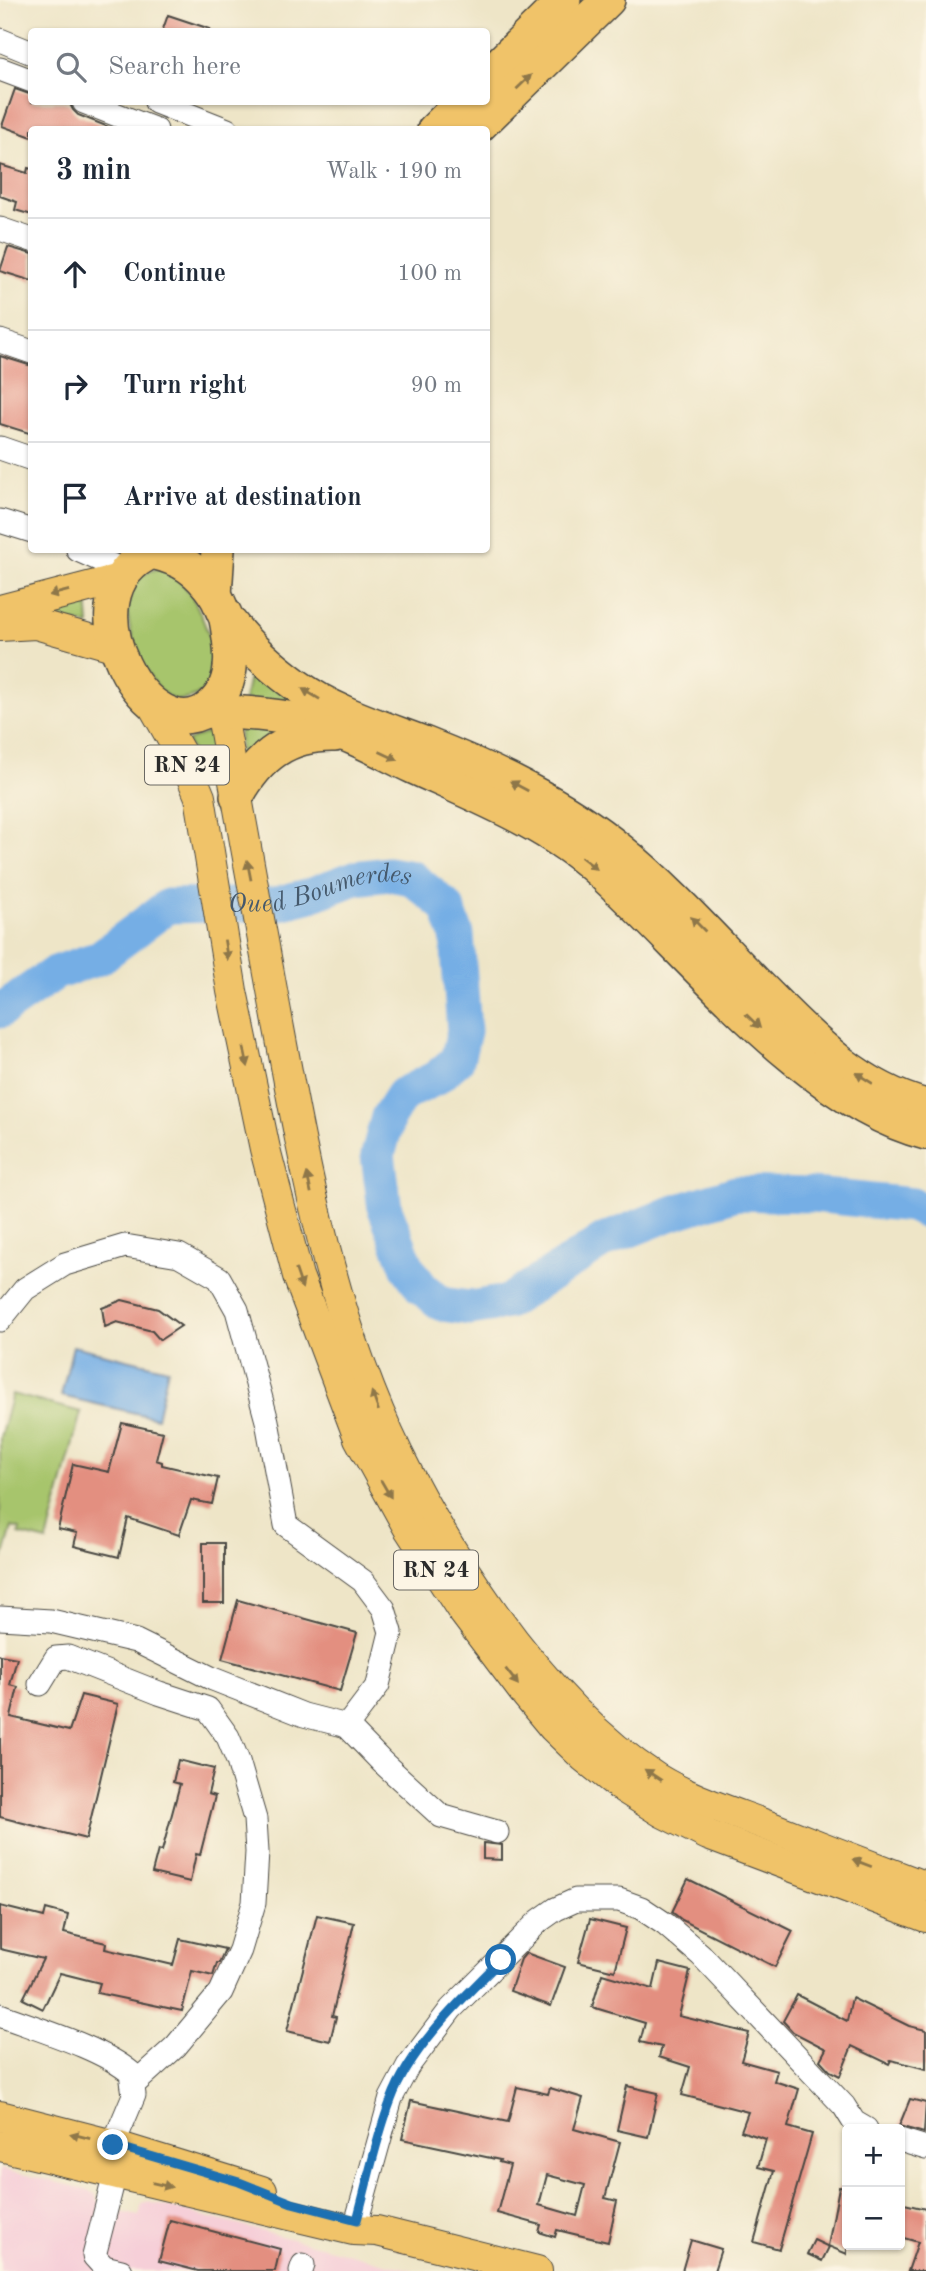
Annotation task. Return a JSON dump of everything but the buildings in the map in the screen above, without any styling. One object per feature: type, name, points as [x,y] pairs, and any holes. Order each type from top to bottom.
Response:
[{"type":"highway","points":[[490,73],[564,0]]},
{"type":"highway","points":[[479,126],[608,0]]},
{"type":"highway","points":[[438,126],[459,105]]},
{"type":"highway","points":[[216,707],[229,671],[231,654],[220,604],[218,553]]},
{"type":"highway","points":[[926,1106],[877,1087],[839,1063],[800,1028],[678,904],[620,850],[565,812],[494,772],[328,705],[272,666],[251,645],[184,562],[139,559],[111,610],[112,633],[122,662],[135,686],[151,702],[172,716],[193,718],[216,707],[318,724],[519,817],[597,869],[808,1070],[878,1115],[926,1133]]},
{"type":"highway","points":[[237,796],[250,773],[269,754],[292,741],[318,735],[345,735]]},
{"type":"main road","points":[[0,610],[139,559]]},
{"type":"main road","points":[[0,626],[36,624],[117,647]]},
{"type":"main road","name":"RN 24","points":[[151,702],[200,797],[232,991],[265,1149],[298,1276],[359,1438],[402,1517],[491,1650],[553,1727],[619,1785],[662,1812],[708,1835],[926,1917]]},
{"type":"main road","name":"RN 24","points":[[216,707],[237,796],[313,1202],[356,1349],[384,1423],[421,1497],[472,1583],[517,1646],[590,1726],[621,1753],[658,1779],[697,1799],[926,1888]]},
{"type":"main road","points":[[0,2116],[114,2159],[353,2230],[367,2225],[537,2271]]},
{"type":"main road","points":[[0,2146],[114,2159]]},
{"type":"street","points":[[0,40],[28,50]]},
{"type":"street","points":[[0,69],[28,80]]},
{"type":"street","points":[[92,105],[146,126]]},
{"type":"street","points":[[164,105],[216,126]]},
{"type":"street","points":[[0,229],[28,239]]},
{"type":"street","points":[[0,341],[28,351]]},
{"type":"street","points":[[0,448],[28,458]]},
{"type":"street","points":[[0,521],[28,530]]},
{"type":"street","points":[[98,553],[139,559]]},
{"type":"street","points":[[0,1320],[25,1290],[65,1264],[125,1246],[179,1255],[219,1278],[237,1310],[267,1421],[286,1525],[363,1581],[384,1609],[391,1632],[378,1685],[347,1726]]},
{"type":"street","points":[[0,1618],[51,1620],[136,1641],[213,1679],[304,1715],[347,1726],[441,1816],[497,1832]]},
{"type":"street","points":[[40,1684],[56,1658],[68,1657],[208,1709],[228,1737],[255,1819],[257,1852],[254,1903],[221,1992],[176,2046],[133,2085]]},
{"type":"street","points":[[367,2225],[391,2098],[408,2066],[451,2010],[530,1931],[556,1909],[576,1900],[620,1900],[641,1908],[665,1924],[701,1955],[858,2124]]},
{"type":"street","points":[[0,2015],[116,2062],[131,2073],[134,2095],[114,2159],[94,2256],[97,2263],[109,2270]]},
{"type":"street","points":[[905,2142],[926,2148]]},
{"type":"shaded area","points":[[0,2169],[86,2189],[95,2194],[103,2208],[139,2216],[142,2204],[149,2202],[416,2271],[0,2271]]},
{"type":"green space","points":[[160,568],[183,584],[193,599],[202,616],[215,657],[214,677],[210,685],[191,698],[177,700],[162,692],[140,658],[131,631],[128,604],[138,577]]},
{"type":"green space","points":[[87,595],[89,625],[39,615]]},
{"type":"green space","points":[[252,664],[310,710],[244,700]]},
{"type":"green space","points":[[239,721],[304,728],[240,770]]},
{"type":"green space","points":[[216,729],[221,819],[210,786],[187,741]]},
{"type":"green space","points":[[12,1394],[81,1412],[47,1541],[19,1534],[20,1529],[12,1527],[3,1559],[0,1558],[0,1438]]},
{"type":"water","points":[[73,1346],[168,1369],[157,1418],[61,1396]]},
{"type":"waterway","name":"Oued Boumerdes","points":[[0,1011],[55,973],[99,958],[168,906],[276,904],[355,878],[389,874],[412,878],[447,907],[457,935],[464,1031],[457,1060],[436,1078],[402,1095],[388,1117],[378,1155],[385,1209],[408,1268],[422,1288],[442,1304],[470,1308],[507,1302],[605,1240],[670,1214],[736,1193],[813,1195],[912,1205],[926,1212]]},
{"type":"route","points":[[113,2145],[239,2182],[292,2203],[357,2220],[391,2098],[408,2066],[451,2010],[501,1960]]}]
